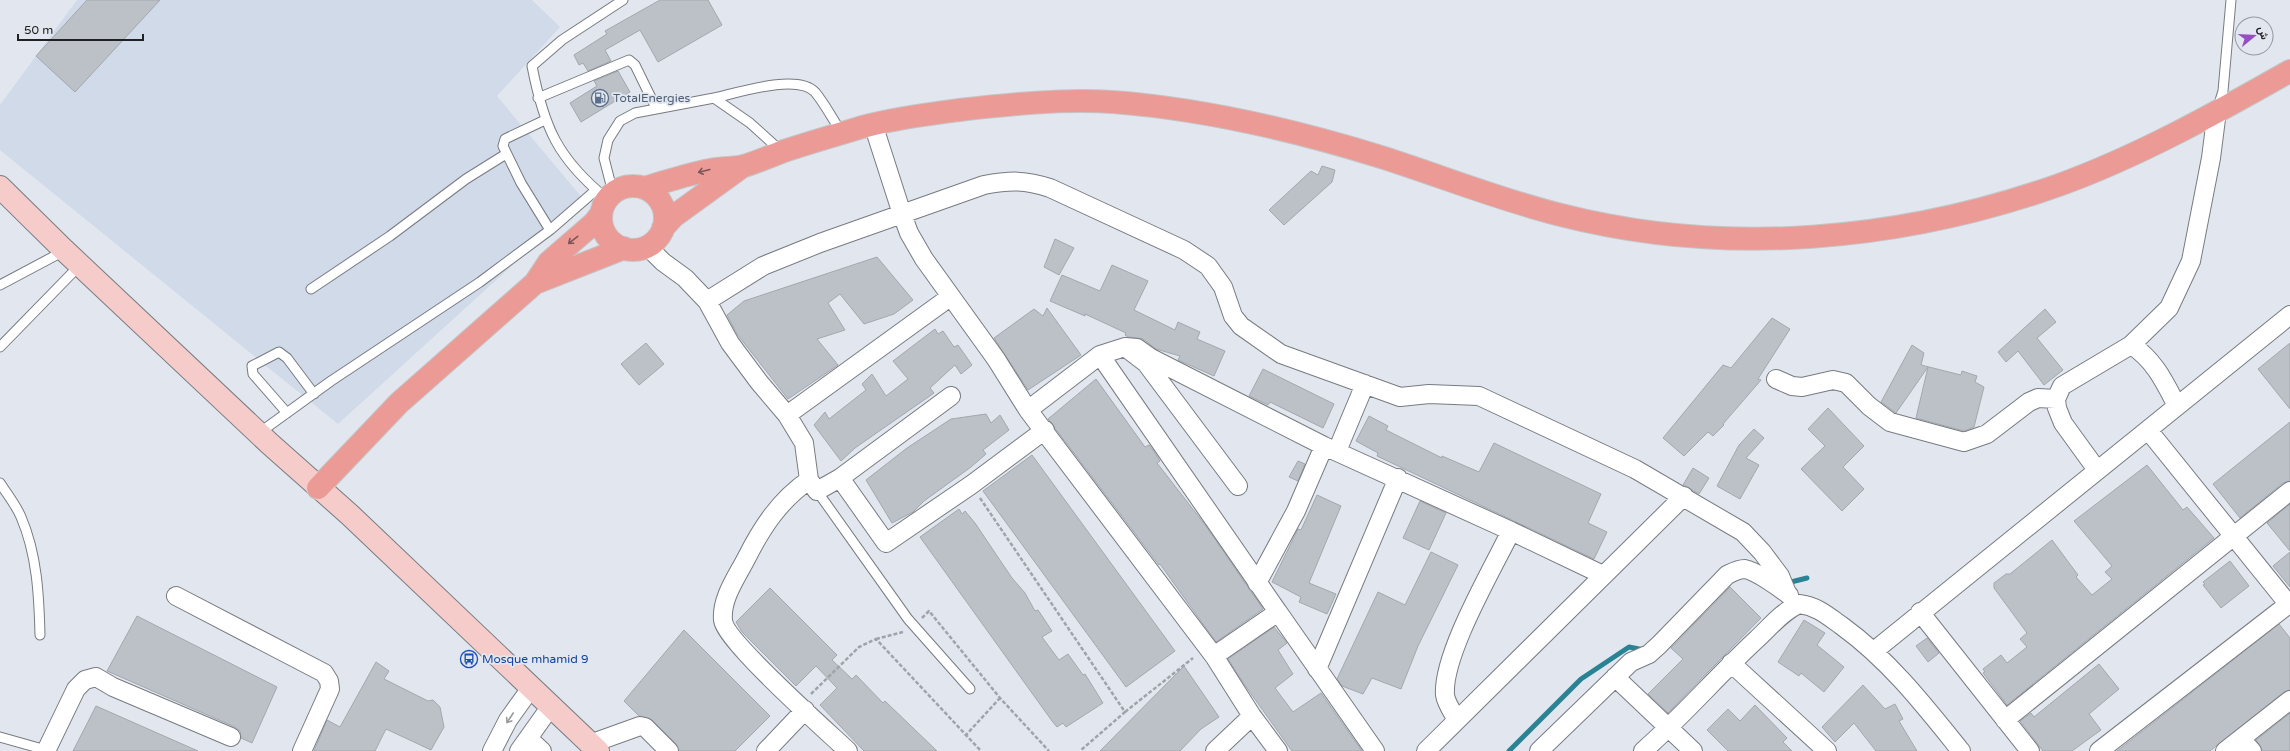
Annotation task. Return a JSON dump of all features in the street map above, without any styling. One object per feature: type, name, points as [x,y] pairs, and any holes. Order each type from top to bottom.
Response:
[{"type":"main road","points":[[318,488],[399,403],[535,283],[549,262],[594,223],[604,199],[628,187],[644,188],[707,170],[743,166],[782,152],[873,124],[957,111],[1044,102],[1108,102],[1182,109],[1250,122],[1318,138],[1560,215],[1624,229],[1682,235],[1750,238],[1820,237],[1881,230],[2006,202],[2061,184],[2125,158],[2290,72]]},
{"type":"main road","points":[[662,228],[674,216],[743,166]]},
{"type":"main road","points":[[604,199],[605,234],[613,243],[624,248],[636,250],[647,246],[657,239],[662,228],[664,216],[659,201],[644,188]]},
{"type":"main road","points":[[1,190],[594,747]]},
{"type":"main road","points":[[535,283],[624,248]]},
{"type":"street","points":[[2097,470],[2063,423],[2057,408],[2056,399],[2062,386],[2102,364],[2131,344],[2169,308],[2191,261],[2211,158],[2217,111]]},
{"type":"street","points":[[873,124],[909,233],[950,297],[996,360],[1028,410],[1045,430],[1211,651],[1252,716],[1278,751]]},
{"type":"street","points":[[707,301],[763,266],[902,214],[984,186],[1008,181],[1028,181],[1050,188],[1184,250],[1208,266],[1223,287],[1233,316],[1241,326],[1281,354],[1400,397],[1429,394],[1479,396],[1635,469],[1684,496],[1743,532],[1762,552],[1780,576],[1793,599]]},
{"type":"street","points":[[647,246],[663,262],[685,278],[707,301],[730,343],[759,382],[787,415],[804,443],[813,485]]},
{"type":"street","points":[[787,415],[950,297]]},
{"type":"street","points":[[1874,651],[1920,612],[2178,406],[2290,314]]},
{"type":"street","points":[[2131,344],[2144,353],[2163,378],[2178,406]]},
{"type":"street","points":[[1028,410],[1100,355],[1126,347],[1137,348],[1150,358],[1331,448],[1603,575]]},
{"type":"street","points":[[1126,347],[1146,363],[1238,486]]},
{"type":"street","points":[[1100,355],[1375,751]]},
{"type":"street","points":[[1776,379],[1792,386],[1802,387],[1833,380],[1846,383],[1869,406],[1890,422],[1964,442],[1987,434],[2029,402],[2038,398],[2056,399]]},
{"type":"street","points":[[1257,583],[1365,384]]},
{"type":"street","points":[[848,751],[733,640],[723,622],[723,606],[754,544],[771,516],[792,492],[840,478],[951,396]]},
{"type":"street","points":[[840,478],[886,544],[971,485],[1045,430]]},
{"type":"street","points":[[2099,751],[2289,605],[2148,430]]},
{"type":"street","points":[[1317,669],[1398,478]]},
{"type":"street","points":[[2005,720],[2233,535],[2290,491]]},
{"type":"street","points":[[1426,751],[1684,496]]},
{"type":"street","points":[[1456,720],[1445,696],[1446,675],[1454,648],[1511,531]]},
{"type":"street","points":[[1539,751],[1631,662],[1654,649],[1717,584],[1734,571],[1744,569],[1752,571],[1793,599],[1819,609],[1874,651],[1914,692],[1961,751]]},
{"type":"street","points":[[176,596],[324,673],[329,681],[330,689],[302,751]]},
{"type":"street","points":[[1643,751],[1669,728],[1731,663],[1787,611],[1793,599]]},
{"type":"street","points":[[1211,651],[1278,612]]},
{"type":"street","points":[[1920,612],[2030,751]]},
{"type":"street","points":[[1731,663],[1827,751]]},
{"type":"street","points":[[1616,676],[1693,751]]},
{"type":"street","points":[[46,751],[76,689],[85,680],[96,677],[113,687],[232,737]]},
{"type":"street","points":[[492,751],[508,720],[531,688]]},
{"type":"street","points":[[2225,751],[2247,745],[2290,700]]},
{"type":"street","points":[[542,751],[524,745],[551,706]]},
{"type":"street","points":[[766,751],[802,707]]},
{"type":"street","points":[[1215,751],[1252,716]]},
{"type":"street","points":[[594,747],[640,726],[645,727],[669,751]]},
{"type":"lane","points":[[604,199],[580,176],[558,147],[545,120],[538,98],[532,66],[557,45],[624,0]]},
{"type":"lane","points":[[2217,111],[2223,92],[2231,0]]},
{"type":"lane","points":[[538,98],[629,60],[635,65],[656,108]]},
{"type":"lane","points":[[604,199],[604,158],[608,140],[620,121],[635,113],[784,83],[799,84],[814,91],[842,133]]},
{"type":"lane","points":[[714,98],[750,123],[782,152]]},
{"type":"lane","points":[[545,120],[505,139],[503,146],[506,154],[550,230]]},
{"type":"lane","points":[[311,289],[390,236],[466,179],[506,154]]},
{"type":"lane","points":[[259,433],[474,286],[550,230],[604,199]]},
{"type":"lane","points":[[0,285],[72,258]]},
{"type":"lane","points":[[0,346],[72,258]]},
{"type":"lane","points":[[287,413],[253,374],[252,366],[279,352],[287,358],[314,394]]},
{"type":"lane","points":[[0,483],[21,516],[34,561],[39,591],[40,635]]},
{"type":"lane","points":[[813,485],[908,619],[970,688]]},
{"type":"lane","points":[[0,737],[46,751]]},
{"type":"path","points":[[971,485],[1125,712]]},
{"type":"path","points":[[802,707],[859,647],[876,639],[965,736],[981,751]]},
{"type":"path","points":[[1080,751],[1125,712],[1211,651]]},
{"type":"path","points":[[965,736],[1000,698]]},
{"type":"shaded area","points":[[77,0],[532,0],[560,27],[497,96],[584,200],[338,424],[0,150],[0,105]]},
{"type":"building","points":[[87,0],[160,0],[75,92],[36,56]]},
{"type":"building","points":[[660,0],[708,0],[722,25],[658,62],[640,30],[605,50],[611,61],[588,71],[583,63],[579,65],[574,55],[607,34],[605,31]]},
{"type":"building","name":"TotalEnergies","points":[[618,71],[630,92],[581,122],[570,103],[597,86],[594,81]]},
{"type":"building","points":[[1322,166],[1335,170],[1332,182],[1284,225],[1269,210],[1311,171],[1318,175]]},
{"type":"building","points":[[1055,239],[1074,248],[1059,275],[1044,267]]},
{"type":"building","points":[[877,257],[913,300],[894,314],[864,324],[840,294],[828,303],[845,330],[817,339],[838,365],[788,399],[737,334],[727,315],[744,301]]},
{"type":"building","points":[[1112,265],[1148,281],[1134,310],[1175,330],[1178,322],[1200,332],[1197,339],[1225,351],[1214,376],[1178,360],[1180,356],[1156,349],[1143,339],[1128,337],[1125,335],[1126,333],[1085,314],[1085,316],[1050,301],[1062,275],[1100,291]]},
{"type":"building","points":[[1047,308],[1081,355],[1028,390],[994,338],[1034,309],[1043,316]]},
{"type":"building","points":[[2045,309],[2056,322],[2037,338],[2063,370],[2044,385],[2018,351],[2006,362],[1998,352]]},
{"type":"building","points":[[1772,318],[1790,329],[1758,379],[1761,380],[1713,436],[1708,432],[1684,456],[1663,438],[1723,365],[1731,368]]},
{"type":"building","points":[[935,329],[938,334],[943,331],[954,347],[958,345],[972,365],[961,374],[955,365],[930,388],[934,393],[855,448],[841,461],[814,425],[825,412],[829,419],[866,390],[862,384],[872,374],[886,396],[908,379],[893,361]]},
{"type":"building","points":[[646,343],[664,364],[639,385],[621,364]]},
{"type":"building","points":[[2290,343],[2290,409],[2258,369]]},
{"type":"building","points":[[1912,345],[1924,353],[1921,365],[1961,375],[1962,371],[1977,376],[1975,382],[1984,387],[1974,427],[1964,431],[1916,418],[1928,367],[1896,413],[1881,402]]},
{"type":"building","points":[[1263,369],[1334,404],[1323,428],[1270,402],[1268,405],[1249,396]]},
{"type":"building","points":[[1096,379],[1145,447],[1149,445],[1153,450],[1160,461],[1157,463],[1206,526],[1263,609],[1216,642],[1160,564],[1159,565],[1048,419]]},
{"type":"building","points":[[1828,408],[1864,446],[1843,467],[1864,489],[1842,511],[1801,469],[1825,446],[1808,429]]},
{"type":"building","points":[[986,414],[991,423],[1000,415],[1009,430],[983,450],[986,454],[971,467],[924,501],[913,512],[892,523],[866,480],[907,448],[951,419]]},
{"type":"building","points":[[1369,416],[1388,426],[1386,430],[1442,458],[1442,456],[1479,472],[1494,443],[1601,494],[1588,523],[1607,532],[1594,559],[1377,456],[1378,453],[1356,441]]},
{"type":"building","points":[[2290,422],[2290,481],[2283,483],[2240,518],[2213,484]]},
{"type":"building","points":[[1754,429],[1764,438],[1746,458],[1759,465],[1740,499],[1717,486],[1739,445]]},
{"type":"building","points":[[1032,455],[1175,651],[1126,687],[983,491]]},
{"type":"building","points":[[1298,461],[1305,464],[1298,481],[1289,477]]},
{"type":"building","points":[[2147,465],[2183,510],[2187,507],[2214,538],[2007,705],[1983,673],[1985,672],[1983,669],[2001,655],[2007,663],[2027,647],[2020,639],[2027,633],[1994,588],[1994,583],[2006,574],[2010,574],[2052,540],[2078,575],[2076,577],[2092,595],[2112,579],[2105,572],[2112,566],[2074,521]]},
{"type":"building","points":[[1693,468],[1709,478],[1699,494],[1683,485]]},
{"type":"building","points":[[1317,495],[1341,506],[1309,583],[1336,594],[1327,614],[1299,602],[1301,597],[1272,582],[1298,529],[1301,530]]},
{"type":"building","points":[[1420,501],[1446,513],[1429,550],[1403,538]]},
{"type":"building","points":[[2290,504],[2290,551],[2267,523]]},
{"type":"building","points":[[959,509],[962,514],[965,511],[975,523],[1012,578],[1025,593],[1035,611],[1038,610],[1052,631],[1042,637],[1059,660],[1068,654],[1083,675],[1085,674],[1103,703],[1066,727],[1063,723],[1057,727],[1052,721],[920,537]]},
{"type":"building","points":[[1431,552],[1458,565],[1418,646],[1401,689],[1372,678],[1363,694],[1342,686],[1337,679],[1378,592],[1405,605]]},
{"type":"building","points":[[2290,552],[2290,587],[2273,566]]},
{"type":"building","points":[[2230,561],[2249,586],[2221,608],[2203,585],[2205,584],[2203,582]]},
{"type":"building","points":[[1730,587],[1761,618],[1668,713],[1648,694],[1683,659],[1671,648]]},
{"type":"building","points":[[770,588],[837,655],[832,660],[852,679],[856,675],[883,703],[885,701],[937,751],[864,751],[820,705],[837,688],[816,666],[796,686],[742,632],[736,622]]},
{"type":"building","points":[[137,616],[277,687],[252,743],[241,738],[240,731],[235,727],[107,671]]},
{"type":"building","points":[[1804,620],[1825,633],[1817,645],[1844,667],[1824,692],[1801,673],[1799,676],[1778,662]]},
{"type":"building","points":[[2279,624],[2290,638],[2290,690],[2284,692],[2210,751],[2117,751]]},
{"type":"building","points":[[1274,627],[1287,643],[1278,650],[1293,674],[1275,688],[1293,712],[1321,693],[1362,751],[1292,751],[1244,684],[1228,659]]},
{"type":"building","points":[[684,630],[770,716],[735,751],[679,751],[676,744],[652,720],[639,716],[624,701]]},
{"type":"building","points":[[1927,638],[1939,653],[1928,662],[1916,646]]},
{"type":"building","points":[[376,662],[389,671],[384,679],[428,701],[433,700],[440,707],[444,727],[431,750],[386,729],[375,751],[314,751],[327,720],[340,727]]},
{"type":"building","points":[[2099,664],[2119,689],[2089,714],[2101,730],[2072,751],[2043,751],[2020,721],[2031,713],[2034,717]]},
{"type":"building","points":[[1184,666],[1219,717],[1201,729],[1180,751],[1100,751]]},
{"type":"building","points":[[1863,685],[1885,709],[1895,704],[1903,719],[1899,721],[1917,751],[1876,751],[1854,723],[1835,742],[1822,727]]},
{"type":"building","points":[[1755,705],[1787,738],[1783,742],[1792,751],[1728,751],[1707,730],[1728,709],[1740,721]]},
{"type":"building","points":[[96,706],[198,751],[73,751]]},
{"type":"building","points":[[2290,713],[2290,751],[2263,751],[2256,740]]},
{"type":"waterway","points":[[1787,583],[1807,578]]},
{"type":"waterway","points":[[1509,751],[1581,679],[1629,647],[1644,650]]},
{"type":"place","name":"TotalEnergies","points":[[600,98]]},
{"type":"place","name":"Mosque mhamid 9","points":[[469,659]]}]
